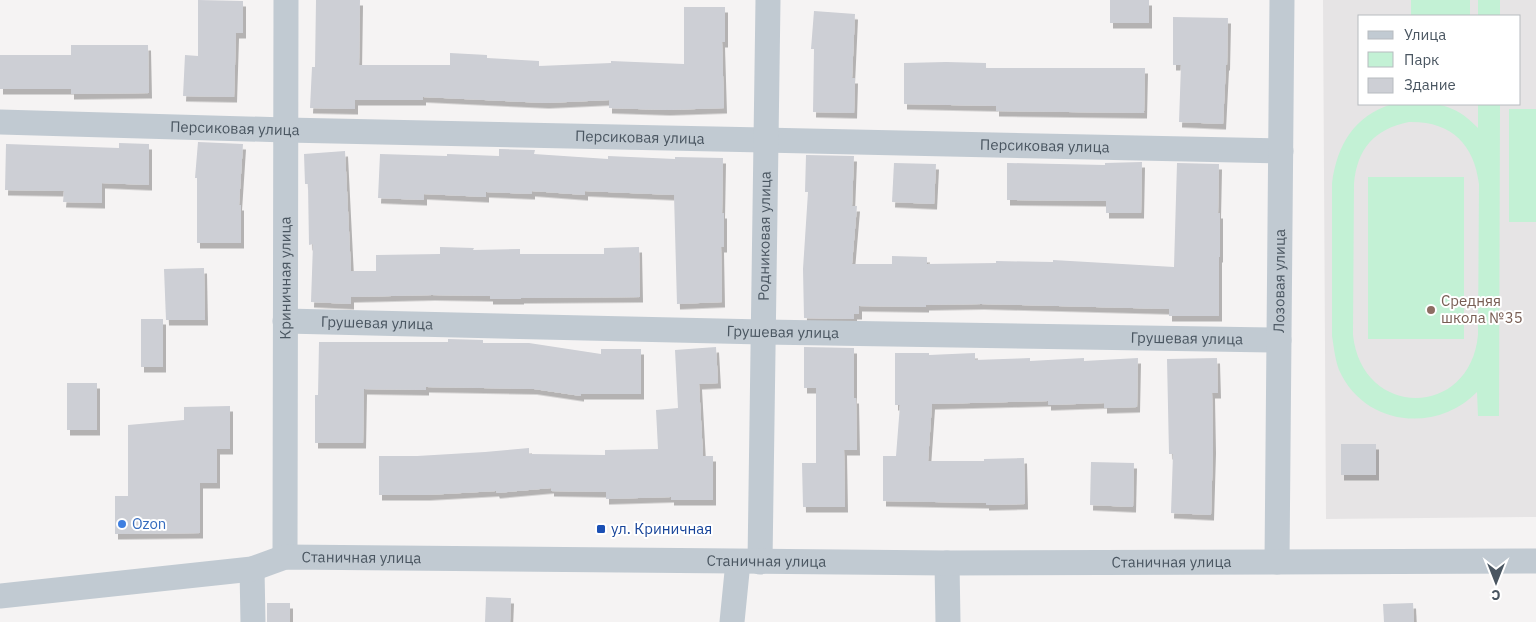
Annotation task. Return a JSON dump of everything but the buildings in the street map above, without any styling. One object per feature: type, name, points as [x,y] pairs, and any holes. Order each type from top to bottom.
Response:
[{"type":"street","name":"Криничная улица","points":[[285,557],[286,0]]},
{"type":"street","name":"Родниковая улица","points":[[732,622],[749,562],[763,332],[768,0]]},
{"type":"street","name":"Лозовая улица","points":[[1277,562],[1282,0]]},
{"type":"street","name":"Персиковая улица","points":[[0,122],[286,130],[1281,151]]},
{"type":"street","name":"Грушевая улица","points":[[285,321],[763,332],[1279,340]]},
{"type":"street","name":"Станичная улица","points":[[0,596],[252,569],[285,557],[947,563],[1536,561]]},
{"type":"street","points":[[947,563],[948,622]]},
{"type":"street","points":[[252,569],[253,622]]},
{"type":"shaded area","name":"Средняя школа №35","points":[[1323,0],[1536,0],[1536,517],[1326,519]]},
{"type":"green space","points":[[1411,0],[1470,0],[1470,15],[1411,15]]},
{"type":"green space","points":[[1478,0],[1500,0],[1500,15],[1478,15]]},
{"type":"green space","points":[[1389,105],[1438,105],[1458,112],[1468,118],[1478,128],[1478,105],[1500,105],[1499,416],[1478,416],[1477,392],[1460,405],[1442,414],[1422,418],[1402,418],[1383,413],[1365,403],[1350,389],[1339,370],[1332,336],[1332,183],[1334,169],[1343,144],[1358,124],[1367,116]],"holes":[[[1409,122],[1437,126],[1458,138],[1466,147],[1472,157],[1479,184],[1478,335],[1471,363],[1456,382],[1437,394],[1416,398],[1394,394],[1375,382],[1361,363],[1353,335],[1354,184],[1363,151],[1377,135],[1397,125]]]},
{"type":"green space","points":[[1509,109],[1536,109],[1536,222],[1509,222]]},
{"type":"green space","points":[[1368,177],[1464,177],[1464,339],[1368,339]]},
{"type":"place","name":"Средняя школа №35","points":[[1431,310]]},
{"type":"place","name":"Ozon","points":[[122,524]]},
{"type":"place","name":"ул. Криничная","points":[[601,529]]}]
